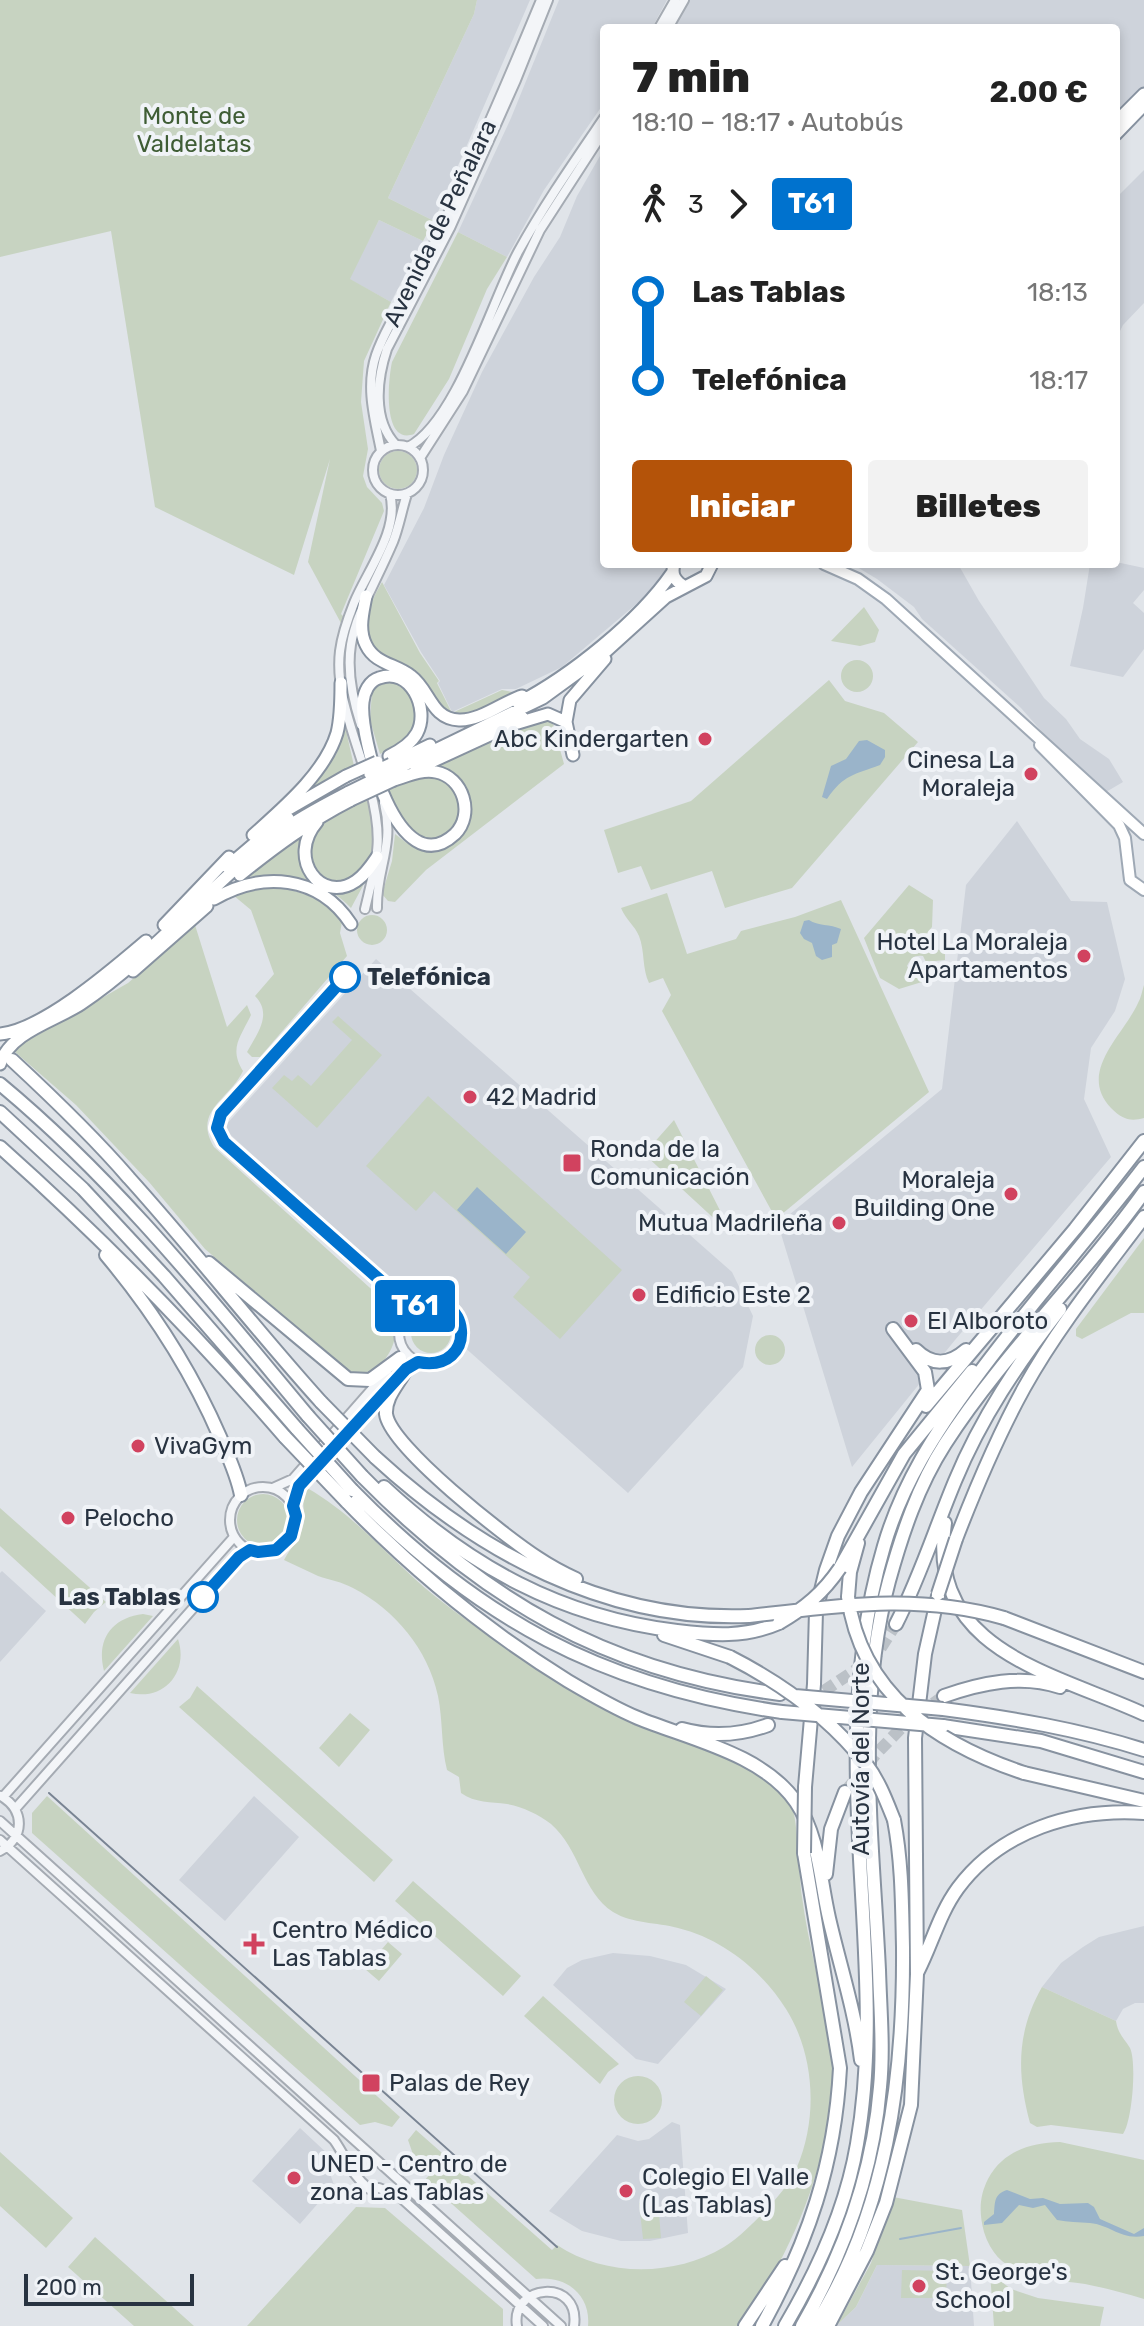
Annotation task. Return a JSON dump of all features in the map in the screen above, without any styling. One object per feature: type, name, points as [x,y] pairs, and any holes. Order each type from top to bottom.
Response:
[{"type":"highway","points":[[1120,118],[1144,94]]},
{"type":"highway","points":[[1120,130],[1144,105]]},
{"type":"highway","points":[[1120,134],[1133,116]]},
{"type":"highway","points":[[673,568],[679,584],[685,587]]},
{"type":"highway","points":[[505,728],[529,713],[539,696],[648,603],[673,568]]},
{"type":"highway","points":[[578,752],[566,722],[570,700],[577,690],[629,631],[666,597],[699,581],[712,568]]},
{"type":"highway","points":[[366,596],[362,632],[371,654],[385,664],[410,674],[437,712],[448,719],[462,721],[519,696],[539,696]]},
{"type":"highway","points":[[0,1034],[29,1024],[81,994],[276,825],[539,696],[629,631]]},
{"type":"highway","points":[[388,676],[401,678],[410,686],[417,695],[421,711],[417,732],[391,768],[436,772],[450,777],[465,799],[465,813],[454,834],[444,841],[421,843],[403,832],[393,817],[374,767],[363,702],[371,682],[388,676]]},
{"type":"highway","points":[[164,925],[212,873],[297,792],[329,752],[337,734],[341,683]]},
{"type":"highway","points":[[82,1003],[116,977],[281,831],[348,788],[391,768],[540,715],[548,714],[566,722]]},
{"type":"highway","points":[[260,829],[299,802],[348,788]]},
{"type":"highway","points":[[348,788],[311,830],[303,854],[306,866],[314,877],[325,884],[340,887],[354,883],[377,857]]},
{"type":"highway","points":[[348,788],[314,819],[286,837],[146,961],[106,991],[15,1041],[6,1051],[3,1063],[73,1117],[167,1222],[260,1334],[365,1474],[433,1544],[487,1584],[558,1628],[652,1666],[712,1683],[780,1694],[943,1702],[1106,1738],[1144,1750]]},
{"type":"highway","points":[[214,899],[251,883],[274,881],[298,885],[321,894],[340,907],[351,924]]},
{"type":"highway","points":[[0,1084],[98,1174],[234,1327],[314,1410],[446,1517],[492,1547],[540,1572],[580,1589],[645,1608],[716,1617],[893,1602],[968,1607],[1144,1672]]},
{"type":"highway","points":[[0,1112],[83,1189],[154,1265],[412,1566],[464,1608],[568,1681],[632,1716],[732,1754],[760,1768],[781,1784],[797,1803],[813,1837],[829,1917],[854,2010],[864,2087]]},
{"type":"highway","points":[[1117,1177],[1144,1134]]},
{"type":"highway","points":[[894,1445],[1144,1141]]},
{"type":"highway","points":[[0,1147],[63,1203],[214,1355],[285,1437],[350,1496],[455,1583],[549,1643],[592,1662],[689,1696],[782,1712],[999,1733],[1041,1741],[1140,1772]]},
{"type":"highway","name":"Autovía del Norte","points":[[782,2326],[805,2293],[830,2238],[857,2145],[864,2087],[867,2009],[857,1785],[859,1693],[863,1640],[885,1543],[909,1483],[931,1441],[999,1343],[1144,1167]]},
{"type":"highway","name":"Autovía del Norte","points":[[802,2326],[838,2256],[861,2195],[880,2086],[881,2022],[870,1746],[877,1643],[888,1584],[912,1509],[944,1446],[1010,1358],[1144,1192]]},
{"type":"highway","points":[[63,1203],[132,1286],[183,1362],[234,1468],[241,1495]]},
{"type":"highway","points":[[828,2326],[867,2251],[886,2203],[911,2105],[917,1974],[915,1738],[925,1654],[938,1594],[982,1470],[1015,1407],[1081,1299],[1144,1217]]},
{"type":"highway","points":[[167,1222],[218,1272],[348,1379],[370,1380],[403,1358]]},
{"type":"highway","points":[[896,1624],[918,1580],[972,1444],[1014,1370],[1062,1306],[1079,1276]]},
{"type":"highway","points":[[760,2326],[808,2232],[828,2164],[840,2068],[804,1853],[816,1611],[838,1536],[861,1492],[925,1398],[929,1383],[925,1372],[893,1329],[924,1358],[942,1362],[952,1361],[963,1353],[994,1323]]},
{"type":"highway","points":[[630,1625],[742,1635],[779,1623],[807,1608],[840,1568],[904,1454],[976,1366],[999,1343]]},
{"type":"highway","points":[[403,1358],[388,1401],[389,1423],[396,1435],[440,1480],[486,1520],[539,1559],[579,1581],[645,1608]]},
{"type":"highway","points":[[1015,1407],[1045,1365]]},
{"type":"highway","points":[[972,1444],[945,1520],[942,1545],[944,1567],[958,1609],[982,1637],[1011,1657],[1144,1714]]},
{"type":"highway","points":[[365,1474],[451,1544],[497,1572],[561,1602],[730,1657],[780,1684],[831,1727],[866,1764],[881,1788],[894,1820],[902,1880],[903,1999],[896,2087],[887,2144],[873,2199],[855,2251],[815,2326]]},
{"type":"highway","points":[[866,1517],[850,1572],[848,1597],[851,1619],[866,1659],[893,1696],[920,1721],[962,1749],[1024,1773],[1144,1801]]},
{"type":"highway","points":[[523,1649],[656,1721],[688,1731],[714,1734],[744,1732],[768,1725]]},
{"type":"highway","points":[[943,1702],[996,1682],[1023,1681],[1051,1684],[1084,1694],[1144,1722]]},
{"type":"highway","points":[[829,1917],[826,1889],[828,1851],[831,1829],[845,1792]]},
{"type":"highway","points":[[917,1974],[938,1921],[958,1888],[978,1865],[1002,1846],[1029,1830],[1073,1817],[1116,1811],[1144,1813]]},
{"type":"highway","points":[[745,2326],[784,2268],[820,2174],[828,2164]]},
{"type":"main road","points":[[833,568],[858,579],[886,599],[1003,706],[1119,825],[1125,838],[1130,880],[1144,890]]},
{"type":"main road","points":[[1003,706],[1040,736],[1144,834]]},
{"type":"street","name":"Avenida de Peñalara","points":[[381,451],[370,386],[375,356],[426,261],[488,127],[541,0]]},
{"type":"street","name":"Avenida de Peñalara","points":[[396,445],[385,434],[379,404],[380,369],[387,349],[450,228],[548,0]]},
{"type":"street","points":[[661,24],[675,0]]},
{"type":"street","points":[[670,24],[684,0]]},
{"type":"street","points":[[408,447],[422,439],[446,405],[516,256],[549,197],[600,124]]},
{"type":"street","points":[[420,458],[463,391],[540,230],[600,137]]},
{"type":"street","points":[[396,445],[408,447],[420,458],[422,465],[421,479],[407,494],[390,494],[378,485],[373,471],[376,457],[381,451],[396,445]]},
{"type":"street","points":[[365,909],[377,857],[379,822],[341,683],[340,652],[347,621],[385,538],[393,511],[390,494]]},
{"type":"street","points":[[377,908],[376,890],[387,855],[389,834],[374,767],[355,707],[348,654],[355,624],[394,539],[407,494]]},
{"type":"street","points":[[293,1506],[299,1486],[403,1358],[399,1327],[403,1317],[414,1306],[428,1301],[449,1307],[461,1324],[462,1336],[459,1347],[450,1358],[440,1363],[403,1358]]},
{"type":"street","points":[[273,1488],[289,1498],[295,1527],[285,1544],[267,1552],[250,1550],[234,1537],[229,1522],[230,1512],[241,1495],[256,1487],[273,1488],[293,1479],[403,1358]]},
{"type":"street","points":[[403,1358],[418,1362]]},
{"type":"street","points":[[234,1537],[2,1797],[16,1808],[19,1821],[17,1835],[3,1846],[334,2140],[351,2172],[363,2184],[369,2189],[379,2188],[399,2196],[543,2326]]},
{"type":"street","points":[[16,1808],[229,1568],[250,1550]]},
{"type":"street","points":[[0,1821],[561,2326]]},
{"type":"street","points":[[517,2326],[520,2307],[541,2291],[566,2298],[574,2309],[574,2326]]},
{"type":"shaded area","points":[[477,0],[530,0],[434,221],[388,198],[474,14]]},
{"type":"shaded area","points":[[559,0],[667,0],[654,24],[600,24],[600,109],[544,190],[507,257],[458,232],[511,118]]},
{"type":"shaded area","points":[[690,0],[1144,0],[1144,95],[1120,119],[1120,24],[676,24]]},
{"type":"shaded area","points":[[600,156],[600,568],[670,568],[660,584],[562,667],[516,689],[502,689],[452,712],[438,683],[440,681],[384,585],[424,508],[482,372],[534,277],[560,237],[577,196]]},
{"type":"shaded area","points":[[1144,170],[1144,303],[1120,331],[1120,194]]},
{"type":"shaded area","points":[[379,220],[423,241],[391,302],[349,279]]},
{"type":"shaded area","points":[[1120,563],[1144,568],[1144,590],[1133,603],[1144,613],[1144,649],[1123,677],[1070,666],[1089,568],[1120,568]]},
{"type":"shaded area","points":[[859,568],[960,568],[1044,698],[1066,719],[1080,739],[1109,759],[1123,782],[1106,792],[1051,742],[1021,708],[922,619],[914,607]]},
{"type":"shaded area","points":[[1017,821],[1071,901],[1107,902],[1125,979],[1115,1011],[1091,1048],[1084,1099],[1111,1157],[852,1467],[778,1224],[942,1089],[966,885]]},
{"type":"shaded area","points":[[376,959],[732,1272],[753,1316],[743,1367],[628,1493],[462,1345],[461,1323],[446,1305],[431,1298],[414,1301],[223,1128]]},
{"type":"shaded area","points":[[2,1571],[46,1611],[0,1662],[0,1573]]},
{"type":"shaded area","points":[[254,1796],[299,1837],[225,1921],[179,1880]]},
{"type":"shaded area","points":[[1144,1926],[1144,2003],[1135,2003],[1123,2009],[1116,2021],[1042,1987],[1061,1963],[1099,1937]]},
{"type":"shaded area","points":[[613,1953],[650,1956],[686,1965],[726,1989],[658,2064],[636,2059],[553,1985],[567,1968],[582,1960]]},
{"type":"shaded area","name":"Colegio El Valle (Las Tablas)","points":[[672,2122],[680,2125],[688,2233],[650,2241],[621,2241],[582,2231],[549,2211],[617,2135],[638,2141],[649,2139]]},
{"type":"shaded area","name":"UNED - Centro de zona Las Tablas","points":[[300,2128],[330,2156],[329,2171],[334,2185],[300,2224],[252,2181]]},
{"type":"shaded area","name":"St. George's School","points":[[877,2265],[970,2266],[974,2326],[836,2326],[856,2307]]},
{"type":"green space","name":"Monte de Valdelatas","points":[[0,0],[477,0],[474,14],[388,198],[434,221],[423,241],[379,220],[350,279],[391,302],[364,361],[361,402],[368,449],[363,476],[367,487],[382,503],[384,511],[341,614],[344,617],[342,625],[308,562],[330,459],[294,575],[155,507],[111,231],[0,257]]},
{"type":"green space","points":[[458,232],[507,257],[487,289],[449,379],[414,434],[404,435],[396,430],[390,409],[392,362]]},
{"type":"green space","points":[[398,451],[412,456],[417,470],[412,484],[398,489],[384,484],[379,470],[384,456]]},
{"type":"green space","points":[[382,582],[420,653],[439,681],[437,683],[452,713],[502,690],[518,693],[459,718],[453,717],[372,649],[366,623]]},
{"type":"green space","points":[[864,607],[879,630],[875,642],[860,646],[831,641]]},
{"type":"green space","points":[[857,660],[868,665],[873,676],[868,687],[857,692],[846,687],[841,676],[846,665]]},
{"type":"green space","points":[[829,680],[845,701],[884,713],[918,742],[792,888],[725,908],[712,871],[651,890],[641,866],[618,873],[604,830],[691,801]]},
{"type":"green space","points":[[394,682],[413,697],[413,726],[405,739],[380,754],[370,720],[372,691],[379,685]]},
{"type":"green space","points":[[542,720],[552,720],[564,764],[426,870],[395,902],[388,901],[382,894],[392,861],[395,834],[408,844],[437,850],[462,834],[468,807],[466,791],[454,779],[430,766]]},
{"type":"green space","points":[[345,726],[354,766],[300,796],[336,755]]},
{"type":"green space","points":[[426,774],[448,781],[459,795],[462,808],[459,820],[440,837],[428,838],[414,832],[399,816],[389,790]]},
{"type":"green space","points":[[368,799],[375,836],[370,858],[350,878],[337,881],[325,879],[316,873],[309,862],[308,847],[312,835],[330,817]]},
{"type":"green space","points":[[305,829],[300,856],[310,880],[343,891],[365,882],[351,908],[329,890],[302,880],[274,876],[245,877]]},
{"type":"green space","points":[[909,885],[933,900],[932,927],[918,944],[930,953],[936,948],[945,954],[945,960],[926,962],[923,956],[913,958],[907,966],[913,974],[920,974],[927,968],[935,978],[899,989],[880,978],[864,938]]},
{"type":"green space","points":[[268,886],[299,893],[319,901],[336,913],[342,922],[340,933],[347,956],[260,1057],[252,1057],[247,1052],[263,1017],[263,1010],[255,996],[274,974],[251,910],[233,895],[250,888]]},
{"type":"green space","points":[[667,893],[687,954],[736,939],[741,931],[795,917],[841,900],[929,1092],[776,1219],[662,1011],[671,995],[663,978],[649,983],[639,936],[621,908]]},
{"type":"green space","points":[[372,915],[378,916],[386,924],[386,936],[378,944],[372,945],[366,944],[358,936],[357,930],[358,924],[366,916]]},
{"type":"green space","points":[[195,925],[227,1027],[247,1005],[251,1015],[236,1049],[243,1071],[210,1115],[208,1135],[214,1147],[390,1306],[395,1317],[394,1342],[389,1354],[372,1370],[361,1373],[348,1371],[205,1249],[149,1182],[76,1105],[15,1052],[20,1045],[128,983]]},
{"type":"green space","points":[[1144,985],[1144,1118],[1134,1120],[1123,1117],[1111,1108],[1102,1095],[1099,1081],[1106,1054],[1131,1016]]},
{"type":"green space","points":[[338,1016],[382,1055],[317,1128],[272,1088],[284,1075],[292,1081],[298,1075],[311,1086],[352,1040],[332,1022]]},
{"type":"green space","points":[[428,1096],[622,1270],[560,1339],[513,1297],[530,1277],[434,1191],[416,1211],[366,1166]]},
{"type":"green space","points":[[674,1120],[733,1236],[644,1154]]},
{"type":"green space","points":[[1144,1238],[1144,1313],[1131,1313],[1082,1339],[1076,1336],[1076,1329]]},
{"type":"green space","points":[[431,1313],[445,1319],[451,1333],[445,1347],[431,1353],[417,1347],[411,1333],[417,1319]]},
{"type":"green space","points":[[770,1335],[780,1340],[785,1350],[780,1360],[770,1365],[760,1360],[755,1350],[760,1340]]},
{"type":"green space","points":[[307,1488],[342,1512],[436,1597],[512,1651],[633,1721],[746,1766],[763,1776],[790,1802],[795,1819],[805,1918],[830,2042],[832,2090],[824,2146],[807,2201],[785,2253],[737,2326],[588,2326],[585,2305],[574,2289],[557,2280],[536,2279],[425,2180],[429,2175],[419,2166],[414,2169],[415,2160],[408,2140],[416,2130],[552,2250],[557,2245],[576,2256],[618,2268],[662,2268],[684,2264],[704,2257],[735,2239],[765,2211],[791,2179],[804,2148],[808,2128],[808,2066],[796,2027],[786,2009],[765,1982],[740,1958],[695,1933],[628,1919],[613,1912],[594,1893],[569,1845],[551,1824],[519,1807],[477,1800],[461,1793],[459,1777],[447,1770],[440,1705],[433,1679],[408,1633],[383,1608],[353,1588],[284,1560],[302,1531]]},
{"type":"green space","points":[[263,1494],[281,1502],[289,1520],[281,1538],[263,1546],[245,1538],[237,1520],[245,1502]]},
{"type":"green space","points":[[0,1508],[106,1602],[85,1624],[0,1546]]},
{"type":"green space","points":[[143,1614],[153,1616],[104,1671],[102,1650],[108,1632],[122,1620]]},
{"type":"green space","points":[[178,1639],[180,1662],[171,1681],[153,1693],[130,1693]]},
{"type":"green space","points":[[197,1686],[393,1860],[374,1882],[179,1707],[190,1698]]},
{"type":"green space","points":[[350,1713],[370,1730],[339,1767],[319,1748]]},
{"type":"green space","points":[[47,1796],[400,2117],[392,2127],[375,2122],[360,2125],[32,1833],[32,1813]]},
{"type":"green space","points":[[413,1881],[521,1976],[503,1996],[395,1901]]},
{"type":"green space","points":[[388,1942],[402,1954],[379,1981],[365,1969]]},
{"type":"green space","points":[[706,1976],[723,1990],[701,2016],[684,2002]]},
{"type":"green space","points":[[1042,1987],[1116,2021],[1130,2048],[1133,2066],[1131,2105],[1123,2134],[1051,2125],[1037,2127],[1030,2123],[1023,2088],[1021,2054],[1027,2021]]},
{"type":"green space","points":[[543,1996],[619,2064],[608,2072],[600,2084],[524,2016]]},
{"type":"green space","points":[[638,2076],[655,2083],[662,2100],[655,2117],[638,2124],[621,2117],[614,2100],[621,2083]]},
{"type":"green space","points":[[1060,2142],[1144,2160],[1144,2299],[1025,2274],[1000,2260],[991,2248],[984,2232],[981,2205],[985,2186],[994,2169],[1018,2150]]},
{"type":"green space","points":[[0,2152],[73,2218],[46,2248],[0,2206]]},
{"type":"green space","points":[[893,2197],[962,2210],[970,2266],[877,2265],[856,2307],[837,2325],[871,2263]]},
{"type":"green space","points":[[658,2201],[661,2238],[643,2239],[639,2203]]},
{"type":"green space","points":[[356,2207],[385,2208],[503,2309],[503,2326],[247,2326]]},
{"type":"green space","points":[[95,2237],[194,2326],[134,2326],[68,2267]]},
{"type":"green space","points":[[902,2270],[947,2271],[946,2298],[901,2298]]},
{"type":"green space","points":[[990,2273],[1011,2289],[1038,2298],[1104,2307],[1100,2326],[994,2326]]},
{"type":"water","points":[[867,740],[885,750],[880,765],[850,776],[827,799],[822,797],[831,766],[846,759],[859,741]]},
{"type":"water","points":[[804,921],[841,929],[837,943],[832,945],[832,957],[822,960],[816,956],[812,943],[800,933]]},
{"type":"water","points":[[477,1187],[526,1232],[506,1254],[457,1210]]},
{"type":"water","points":[[1007,2190],[1030,2199],[1043,2198],[1060,2204],[1088,2203],[1100,2219],[1134,2234],[1144,2228],[1144,2236],[1128,2236],[1097,2224],[1057,2220],[1045,2205],[1033,2208],[1019,2205],[1002,2223],[984,2225],[994,2214],[997,2196]]},
{"type":"waterway","points":[[900,2239],[961,2228]]},
{"type":"tunnel","points":[[809,1701],[875,1657],[896,1624]]},
{"type":"tunnel","points":[[845,1792],[908,1721],[944,1696]]},
{"type":"tram line","points":[[49,1793],[557,2247]]},
{"type":"bus line","name":"T61","points":[[203,1597],[239,1557],[250,1550],[267,1552],[285,1544],[295,1527],[293,1506],[299,1486],[406,1369],[418,1362],[440,1363],[450,1358],[459,1347],[462,1336],[461,1324],[449,1307],[428,1301],[414,1306],[389,1288],[224,1142],[217,1128],[221,1114],[345,977]]},
{"type":"place","name":"Abc Kindergarten","points":[[705,739]]},
{"type":"place","name":"Cinesa La Moraleja","points":[[1031,774]]},
{"type":"place","name":"Hotel La Moraleja Apartamentos","points":[[1084,956]]},
{"type":"place","name":"Telefónica","points":[[345,977]]},
{"type":"place","name":"42 Madrid","points":[[470,1097]]},
{"type":"place","name":"Ronda de la Comunicación","points":[[572,1163]]},
{"type":"place","name":"Moraleja Building One","points":[[1011,1194]]},
{"type":"place","name":"Mutua Madrileña","points":[[839,1223]]},
{"type":"place","name":"Edificio Este 2","points":[[639,1295]]},
{"type":"place","name":"El Alboroto","points":[[911,1321]]},
{"type":"place","name":"VivaGym","points":[[138,1446]]},
{"type":"place","name":"Pelocho","points":[[68,1518]]},
{"type":"place","name":"Las Tablas","points":[[203,1597]]},
{"type":"place","name":"Centro Médico Las Tablas","points":[[254,1944]]},
{"type":"place","name":"Palas de Rey","points":[[371,2083]]},
{"type":"place","name":"UNED - Centro de zona Las Tablas","points":[[294,2178]]},
{"type":"place","name":"Colegio El Valle (Las Tablas)","points":[[626,2191]]},
{"type":"place","name":"St. George's School","points":[[919,2286]]}]
